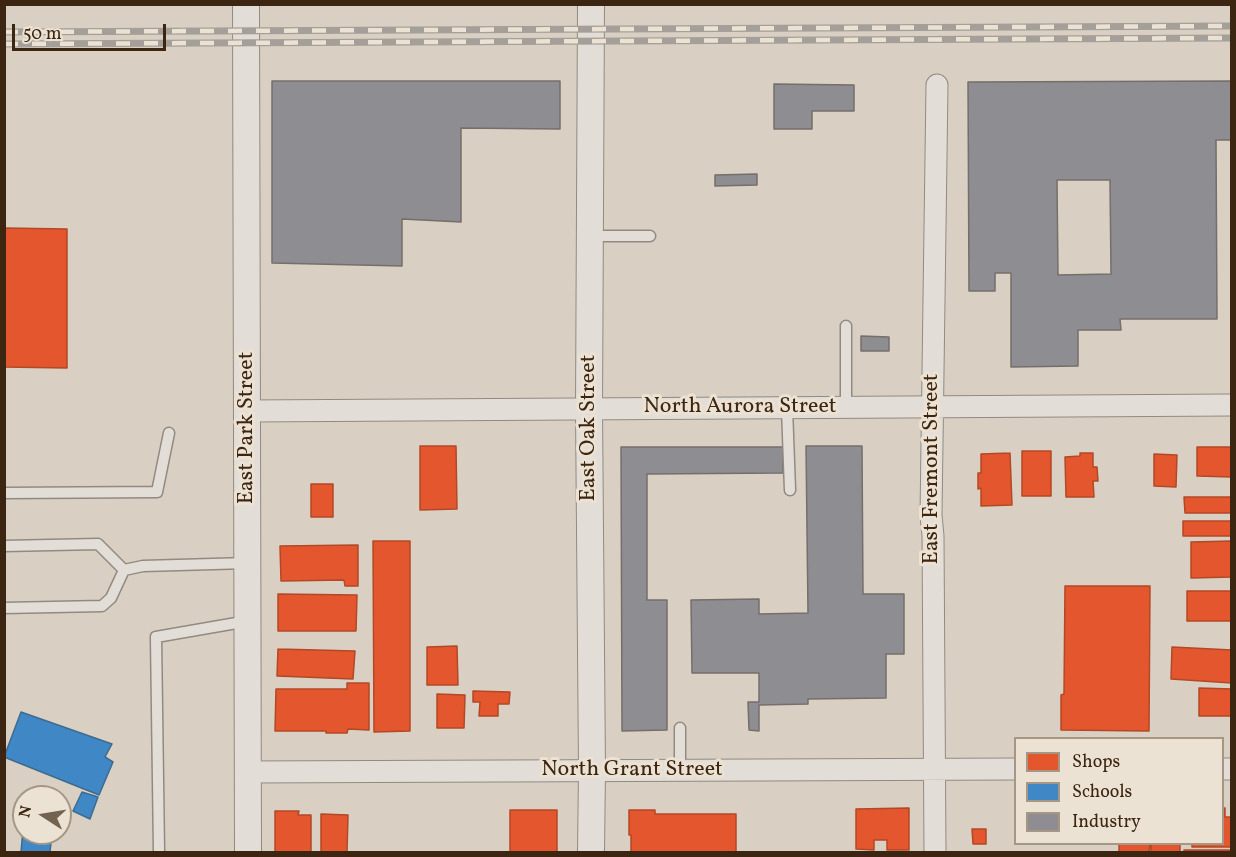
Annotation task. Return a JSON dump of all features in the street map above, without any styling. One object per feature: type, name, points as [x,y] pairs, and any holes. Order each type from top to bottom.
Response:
[{"type":"street","name":"East Park Street","points":[[246,4],[248,852]]},
{"type":"street","name":"East Oak Street","points":[[591,4],[589,410],[591,852]]},
{"type":"street","name":"East Fremont Street","points":[[935,852],[931,514],[937,85]]},
{"type":"street","name":"North Aurora Street","points":[[248,411],[1232,405]]},
{"type":"street","name":"North Grant Street","points":[[248,772],[1014,769]]},
{"type":"lane","points":[[590,236],[650,236]]},
{"type":"lane","points":[[846,326],[846,408]]},
{"type":"lane","points":[[788,408],[790,490]]},
{"type":"lane","points":[[4,493],[157,492],[169,433]]},
{"type":"lane","points":[[4,546],[98,544],[124,570]]},
{"type":"lane","points":[[124,570],[143,566],[248,563]]},
{"type":"lane","points":[[4,608],[102,606],[111,598],[124,570]]},
{"type":"lane","points":[[159,852],[156,637],[248,621]]},
{"type":"lane","points":[[680,728],[680,771]]},
{"type":"building: Shops","points":[[4,228],[67,229],[67,368],[4,367]]},
{"type":"building: Shops","points":[[420,446],[456,446],[457,509],[420,510]]},
{"type":"building: Shops","points":[[1197,447],[1232,447],[1232,477],[1197,476]]},
{"type":"building: Shops","points":[[1022,451],[1051,451],[1051,496],[1022,496]]},
{"type":"building: Shops","points":[[1010,453],[1012,505],[981,506],[978,473],[981,473],[981,454]]},
{"type":"building: Shops","points":[[1080,453],[1093,453],[1093,467],[1097,467],[1098,481],[1093,481],[1094,497],[1066,497],[1065,457],[1080,456]]},
{"type":"building: Shops","points":[[1154,454],[1177,455],[1176,487],[1154,486]]},
{"type":"building: Shops","points":[[311,484],[333,484],[333,517],[311,517]]},
{"type":"building: Shops","points":[[1184,497],[1232,497],[1232,513],[1185,513]]},
{"type":"building: Shops","points":[[1183,521],[1232,521],[1232,536],[1183,536]]},
{"type":"building: Shops","points":[[373,541],[410,541],[410,731],[374,732]]},
{"type":"building: Shops","points":[[1232,541],[1232,577],[1191,578],[1191,542]]},
{"type":"building: Shops","points":[[358,545],[358,586],[345,586],[344,580],[281,581],[280,546]]},
{"type":"building: Shops","points":[[1065,586],[1150,586],[1149,731],[1061,730],[1061,695],[1064,694]]},
{"type":"building: Shops","points":[[1187,591],[1232,591],[1232,621],[1187,621]]},
{"type":"building: Shops","points":[[278,594],[357,595],[356,631],[278,631]]},
{"type":"building: Shops","points":[[457,646],[458,685],[427,685],[427,647]]},
{"type":"building: Shops","points":[[1172,647],[1232,650],[1232,683],[1171,679]]},
{"type":"building: Shops","points":[[278,649],[355,651],[353,679],[277,676]]},
{"type":"building: Shops","points":[[347,683],[369,683],[369,730],[348,729],[347,733],[275,731],[276,689],[347,689]]},
{"type":"building: Shops","points":[[1199,688],[1232,689],[1232,716],[1199,716]]},
{"type":"building: Shops","points":[[473,691],[510,692],[509,704],[498,704],[498,716],[479,716],[480,702],[473,702]]},
{"type":"building: Shops","points":[[437,694],[465,695],[464,728],[437,728]]},
{"type":"building: Shops","points":[[909,808],[909,850],[887,850],[887,840],[874,840],[874,850],[856,849],[856,809]]},
{"type":"building: Shops","points":[[1225,808],[1225,817],[1232,817],[1232,847],[1192,847],[1192,845],[1224,845]]},
{"type":"building: Shops","points":[[510,810],[557,810],[557,852],[510,852]]},
{"type":"building: Shops","points":[[629,810],[655,810],[655,814],[736,814],[736,852],[631,852]]},
{"type":"building: Shops","points":[[275,811],[299,811],[298,815],[311,815],[311,852],[275,852]]},
{"type":"building: Shops","points":[[321,814],[348,815],[347,852],[321,852]]},
{"type":"building: Shops","points":[[972,829],[986,829],[986,844],[973,844]]},
{"type":"building: Shops","points":[[1119,845],[1150,845],[1149,852],[1119,852]]},
{"type":"building: Shops","points":[[1151,845],[1180,845],[1180,852],[1151,852]]},
{"type":"building: Shops","points":[[1184,850],[1232,850],[1232,852],[1184,852]]},
{"type":"building: Schools","points":[[21,712],[112,744],[105,757],[113,762],[99,795],[4,757]]},
{"type":"building: Schools","points":[[82,792],[98,797],[90,819],[73,811]]},
{"type":"building: Schools","points":[[22,845],[51,845],[50,852],[21,852]]},
{"type":"building: Industry","points":[[272,81],[560,81],[560,129],[461,128],[461,222],[402,219],[402,266],[272,263]]},
{"type":"building: Industry","points":[[1232,81],[1232,140],[1216,140],[1217,319],[1120,319],[1121,330],[1078,330],[1078,366],[1011,367],[1011,273],[995,273],[995,291],[969,291],[968,82]],"holes":[[[1057,180],[1110,180],[1111,274],[1058,275]]]},
{"type":"building: Industry","points":[[774,84],[854,85],[854,111],[812,111],[812,129],[774,129]]},
{"type":"building: Industry","points":[[757,174],[757,185],[715,186],[715,175]]},
{"type":"building: Industry","points":[[861,336],[889,337],[889,351],[861,351]]},
{"type":"building: Industry","points":[[806,446],[862,446],[863,594],[904,594],[904,654],[886,654],[886,698],[808,699],[808,704],[759,705],[759,731],[749,730],[748,702],[759,702],[759,673],[692,673],[691,600],[759,599],[759,614],[808,613]]},
{"type":"building: Industry","points":[[621,447],[783,447],[783,473],[647,474],[647,600],[667,600],[667,730],[622,731]]},
{"type":"railway","points":[[4,32],[1232,26]]},
{"type":"railway","points":[[4,44],[1232,38]]}]
